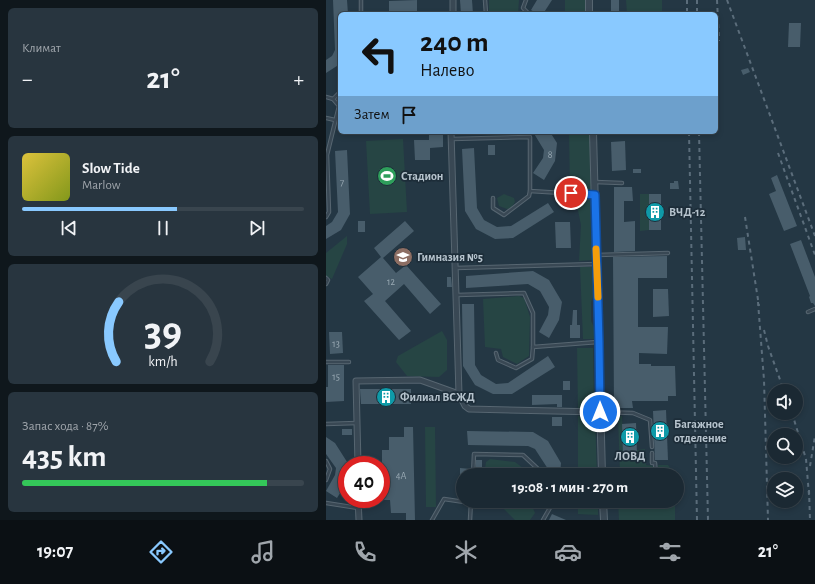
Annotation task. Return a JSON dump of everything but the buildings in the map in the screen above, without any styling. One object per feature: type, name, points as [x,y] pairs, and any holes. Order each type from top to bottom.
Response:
[{"type":"street","points":[[453,0],[453,12]]},
{"type":"street","points":[[589,0],[589,12]]},
{"type":"street","points":[[451,134],[459,394],[465,406],[469,409],[600,412]]},
{"type":"street","points":[[592,134],[602,468]]},
{"type":"street","points":[[358,456],[356,381],[420,380],[459,394]]},
{"type":"street","points":[[358,508],[359,520]]},
{"type":"street","points":[[603,508],[604,520]]},
{"type":"lane","points":[[361,0],[361,12]]},
{"type":"lane","points":[[486,0],[486,12]]},
{"type":"lane","points":[[526,0],[523,8],[526,12]]},
{"type":"lane","points":[[333,99],[338,94]]},
{"type":"lane","points":[[326,97],[333,99],[338,105]]},
{"type":"lane","points":[[326,217],[329,212],[327,155],[338,110]]},
{"type":"lane","points":[[326,118],[335,120]]},
{"type":"lane","points":[[452,139],[530,137],[529,196],[504,215],[493,208],[493,198]]},
{"type":"lane","points":[[594,182],[622,183]]},
{"type":"lane","points":[[530,191],[595,195]]},
{"type":"lane","points":[[596,255],[668,253]]},
{"type":"lane","points":[[455,268],[597,264]]},
{"type":"lane","points":[[326,278],[328,280],[326,284]]},
{"type":"lane","points":[[456,296],[524,293],[534,313],[532,359],[516,368],[498,360],[496,353]]},
{"type":"lane","points":[[808,312],[815,309]]},
{"type":"lane","points":[[533,347],[599,342]]},
{"type":"lane","points":[[326,362],[349,362]]},
{"type":"lane","points":[[600,412],[633,413],[650,420],[652,447]]},
{"type":"lane","points":[[326,424],[357,423]]},
{"type":"lane","points":[[652,453],[652,463],[655,463],[655,468]]},
{"type":"lane","points":[[473,468],[474,454],[523,456],[537,468]]},
{"type":"lane","points":[[326,461],[330,469],[326,480]]},
{"type":"lane","points":[[432,520],[444,499],[456,500]]},
{"type":"lane","points":[[326,503],[338,505]]},
{"type":"lane","points":[[470,520],[471,508]]},
{"type":"lane","points":[[543,520],[550,508]]},
{"type":"green space","points":[[489,0],[519,0],[518,12],[489,12]]},
{"type":"green space","points":[[565,0],[586,0],[586,12],[565,12]]},
{"type":"green space","points":[[626,0],[662,0],[662,12],[627,12]]},
{"type":"green space","points":[[569,134],[590,134],[592,191],[570,190]]},
{"type":"green space","name":"Стадион","points":[[403,139],[407,212],[370,214],[366,141]]},
{"type":"green space","points":[[504,194],[514,198],[515,202],[511,208],[507,209],[499,206],[497,198]]},
{"type":"green space","points":[[640,194],[649,194],[649,230],[640,231]]},
{"type":"green space","points":[[575,196],[592,197],[594,260],[579,261],[581,225]]},
{"type":"green space","points":[[347,236],[347,244],[332,279],[326,276],[326,253]]},
{"type":"green space","points":[[580,267],[594,267],[594,295],[591,302],[591,321],[594,327],[594,339],[583,339]]},
{"type":"green space","points":[[519,296],[524,298],[530,317],[529,356],[517,364],[503,357],[501,349],[485,347],[483,299]]},
{"type":"green space","points":[[442,331],[447,340],[447,370],[439,377],[407,376],[396,362],[398,356]]},
{"type":"green space","points":[[577,348],[593,348],[594,409],[578,409]]},
{"type":"green space","points":[[578,416],[595,416],[597,468],[578,468]]},
{"type":"green space","points":[[618,416],[622,416],[624,456],[637,455],[637,450],[645,449],[646,465],[653,466],[653,468],[620,468]]},
{"type":"green space","points":[[425,427],[435,427],[436,507],[426,507]]},
{"type":"green space","points":[[490,459],[515,462],[523,468],[485,468],[486,462]]},
{"type":"green space","points":[[658,465],[668,465],[670,468],[658,468]]},
{"type":"green space","points":[[503,508],[533,508],[535,513],[530,520],[515,520]]},
{"type":"green space","points":[[578,508],[598,508],[598,515],[578,514]]},
{"type":"green space","points":[[618,508],[675,508],[675,520],[619,520]]},
{"type":"railway","points":[[687,0],[687,12]]},
{"type":"railway","points":[[697,0],[697,12]]},
{"type":"railway","points":[[717,0],[718,12]]},
{"type":"railway","points":[[727,0],[815,236]]},
{"type":"railway","points":[[718,20],[719,41]]},
{"type":"railway","points":[[689,134],[697,520]]},
{"type":"railway","points":[[699,134],[708,520]]},
{"type":"railway","points":[[778,153],[815,255]]},
{"type":"railway","points":[[745,217],[759,306]]},
{"type":"railway","points":[[758,302],[764,380],[768,520]]},
{"type":"railway","points":[[764,330],[782,384]]},
{"type":"railway","points":[[794,420],[806,459],[809,495]]},
{"type":"railway","points":[[810,466],[815,436]]},
{"type":"railway","points":[[809,490],[810,520]]},
{"type":"slow traffic","points":[[596,249],[598,297]]},
{"type":"place","name":"Стадион","points":[[387,176]]},
{"type":"place","name":"ВЧД-12","points":[[655,212]]},
{"type":"place","name":"Гимназия №5","points":[[403,257]]},
{"type":"place","name":"Филиал ВСЖД","points":[[386,397]]},
{"type":"place","name":"Багажное отделение","points":[[660,431]]},
{"type":"place","name":"ЛОВД","points":[[630,437]]},
{"type":"route","points":[[571,193],[595,195],[600,412]]}]
